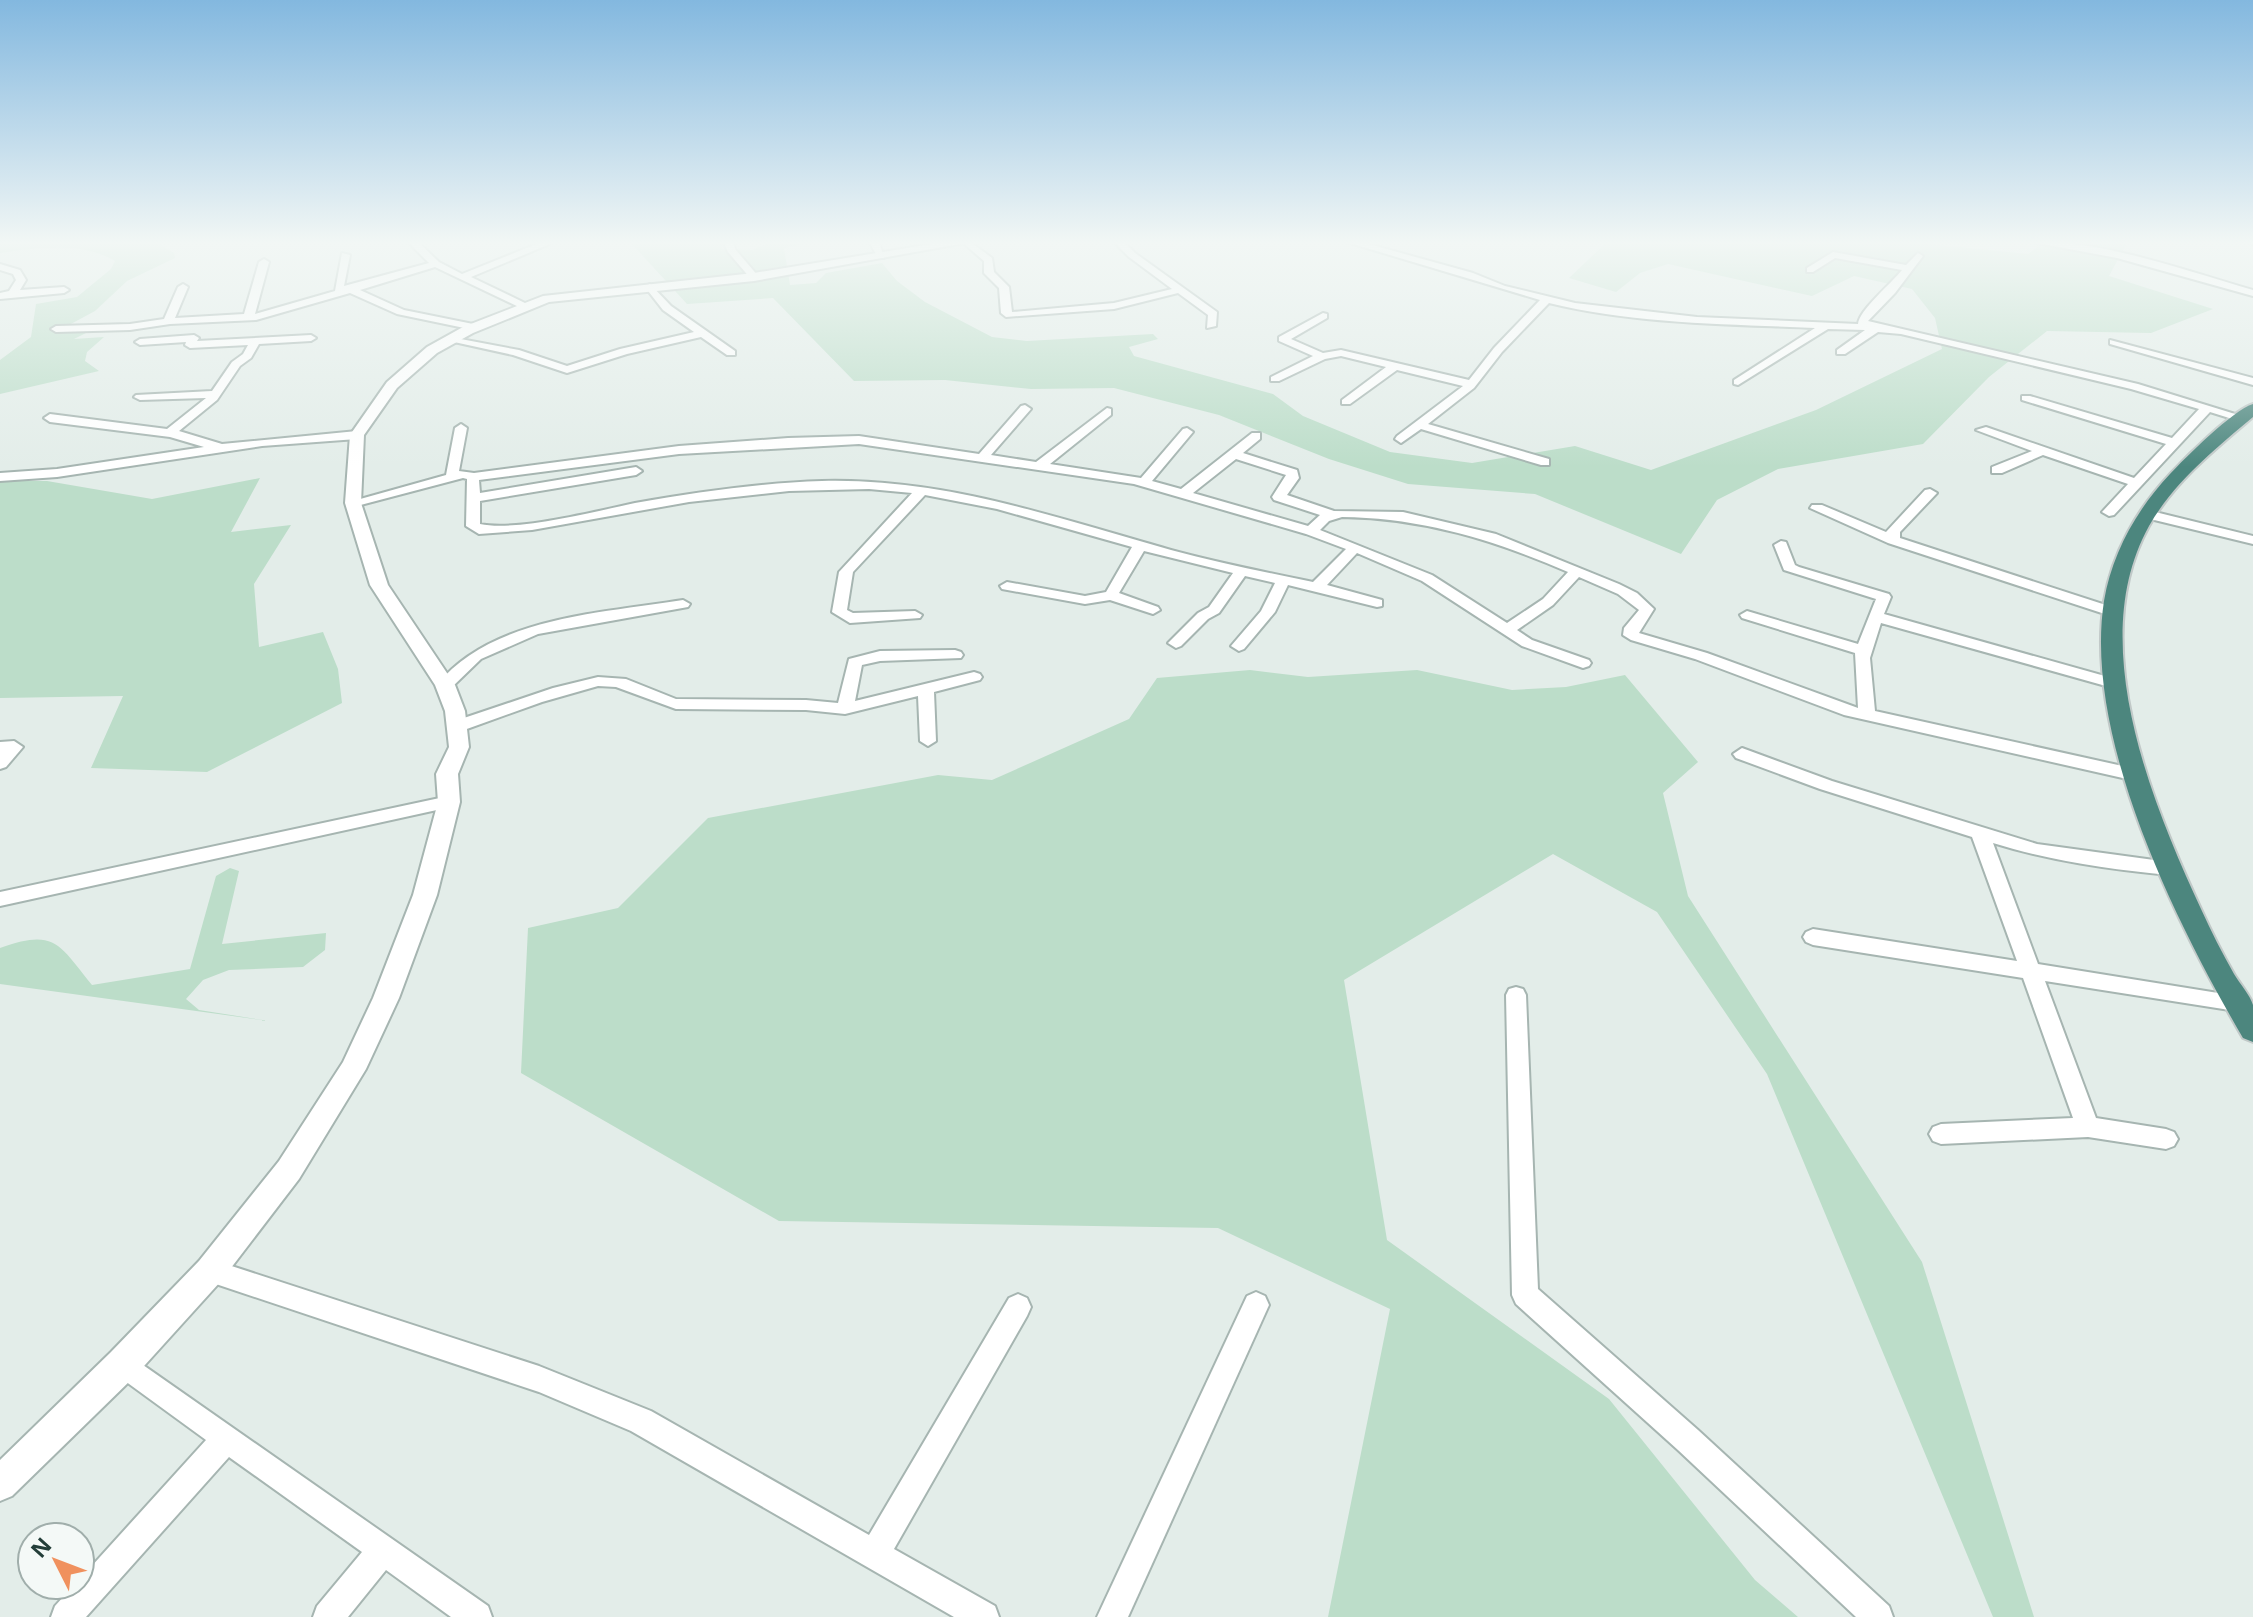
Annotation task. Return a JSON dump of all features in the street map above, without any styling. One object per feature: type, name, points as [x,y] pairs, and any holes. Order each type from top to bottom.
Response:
[{"type":"highway","points":[[2246,419],[2187,464],[2168,483],[2128,549],[2113,612],[2113,683],[2136,775],[2169,868],[2236,1003],[2253,1030]]},
{"type":"street","points":[[169,316],[170,321]]},
{"type":"street","points":[[56,329],[130,327],[170,321],[253,316]]},
{"type":"street","points":[[423,316],[474,327]]},
{"type":"street","points":[[0,1484],[123,1364],[210,1271],[289,1170],[353,1069],[386,998],[425,895],[449,802],[447,774],[459,747],[458,726],[445,685],[379,585],[353,503],[357,435],[392,385],[408,369],[450,340],[499,316]]},
{"type":"street","points":[[679,316],[731,353]]},
{"type":"street","points":[[1211,326],[1213,316]]},
{"type":"street","points":[[1322,316],[1283,339],[1322,356]]},
{"type":"street","points":[[1401,439],[1471,384],[1530,316]]},
{"type":"street","points":[[1661,316],[1876,328],[1944,340],[2134,386],[2246,419]]},
{"type":"street","points":[[1864,316],[1862,322],[1876,328]]},
{"type":"street","points":[[1738,382],[1825,326]]},
{"type":"street","points":[[1841,352],[1876,328]]},
{"type":"street","points":[[450,340],[515,352],[567,370],[624,351],[702,333]]},
{"type":"street","points":[[140,342],[194,338],[190,345],[311,338]]},
{"type":"street","points":[[169,433],[213,398],[213,394],[256,341]]},
{"type":"street","points":[[2114,342],[2253,382]]},
{"type":"street","points":[[1275,379],[1322,356],[1352,354],[1471,384]]},
{"type":"street","points":[[1346,402],[1396,365]]},
{"type":"street","points":[[140,397],[213,394]]},
{"type":"street","points":[[2026,398],[2174,443]]},
{"type":"street","points":[[2109,512],[2207,408]]},
{"type":"street","points":[[983,457],[1025,409]]},
{"type":"street","points":[[1039,466],[1107,412]]},
{"type":"street","points":[[50,418],[169,433],[198,439],[206,446],[228,446]]},
{"type":"street","points":[[1420,425],[1545,462]]},
{"type":"street","points":[[452,476],[461,428]]},
{"type":"street","points":[[1982,430],[2136,483]]},
{"type":"street","points":[[1144,482],[1187,432]]},
{"type":"street","points":[[0,477],[57,473],[228,446],[357,435]]},
{"type":"street","points":[[1185,493],[1256,436]]},
{"type":"street","points":[[353,503],[464,474],[473,477],[679,450],[859,440],[1144,482],[1311,531],[1427,578],[1527,643],[1583,663]]},
{"type":"street","points":[[1997,470],[2043,451]]},
{"type":"street","points":[[1234,454],[1292,473],[1293,478],[1279,497],[1331,514],[1356,512],[1457,525],[1527,549],[1616,588],[1647,609],[1632,628],[1631,635],[1701,656],[1821,702],[1867,715],[2136,775]]},
{"type":"street","points":[[473,498],[636,471]]},
{"type":"street","points":[[473,477],[473,526],[488,530],[567,521],[689,498],[807,486],[923,489],[994,501],[1241,572],[1318,586],[1377,603]]},
{"type":"street","points":[[915,615],[846,618],[839,612],[851,565],[923,489]]},
{"type":"street","points":[[1893,540],[1893,531],[1930,493]]},
{"type":"street","points":[[1817,508],[1893,540],[2113,612]]},
{"type":"street","points":[[1311,531],[1331,514]]},
{"type":"street","points":[[2147,514],[2253,540]]},
{"type":"street","points":[[1111,595],[1140,545]]},
{"type":"street","points":[[1781,545],[1789,567],[1794,570],[1884,597],[1864,651],[1867,715]]},
{"type":"street","points":[[1318,586],[1355,547]]},
{"type":"street","points":[[1505,631],[1548,602],[1577,571]]},
{"type":"street","points":[[1176,643],[1203,616],[1214,610],[1241,572]]},
{"type":"street","points":[[1239,646],[1268,612],[1283,581]]},
{"type":"street","points":[[1007,586],[1085,600],[1111,595],[1153,610]]},
{"type":"street","points":[[445,685],[475,656],[534,630],[683,604]]},
{"type":"street","points":[[1747,615],[1864,651]]},
{"type":"street","points":[[1877,617],[2113,683]]},
{"type":"street","points":[[845,709],[855,662],[880,656],[955,655]]},
{"type":"street","points":[[458,726],[544,697],[609,681],[661,702],[676,704],[812,705],[845,709],[974,677]]},
{"type":"street","points":[[926,689],[928,741]]},
{"type":"street","points":[[0,748],[14,747],[0,763]]},
{"type":"street","points":[[1742,754],[1826,785],[2061,856],[2169,868]]},
{"type":"street","points":[[0,899],[449,802]]},
{"type":"street","points":[[1980,833],[2088,1127]]},
{"type":"street","points":[[1813,937],[2029,968],[2236,1003]]},
{"type":"street","points":[[1516,995],[1525,1295],[1688,1440],[1878,1617]]},
{"type":"street","points":[[1941,1134],[2088,1127],[2166,1139]]},
{"type":"street","points":[[210,1271],[539,1379],[641,1421],[984,1617]]},
{"type":"street","points":[[1112,1617],[1256,1305]]},
{"type":"street","points":[[875,1554],[1018,1307]]},
{"type":"street","points":[[123,1364],[477,1617]]},
{"type":"street","points":[[66,1617],[227,1438]]},
{"type":"street","points":[[328,1617],[383,1550]]},
{"type":"green space","points":[[34,316],[85,316],[69,325],[100,326],[74,339],[104,337],[87,352],[85,361],[99,371],[0,394],[0,360],[31,337]]},
{"type":"green space","points":[[791,316],[953,316],[992,337],[1027,341],[1153,334],[1158,339],[1129,347],[1134,356],[1273,394],[1303,416],[1390,452],[1472,463],[1575,446],[1651,470],[1816,410],[1942,349],[1934,316],[2194,316],[2151,333],[2047,331],[1989,377],[1923,444],[1778,469],[1717,500],[1681,554],[1535,494],[1408,484],[1329,459],[1219,415],[1114,388],[1031,389],[945,380],[854,381]]},
{"type":"green space","points":[[260,478],[231,532],[291,525],[254,584],[259,647],[323,632],[338,669],[342,703],[207,772],[91,768],[123,696],[0,698],[0,481],[47,481],[152,499]]},
{"type":"green space","points":[[1250,670],[1308,677],[1417,670],[1512,690],[1566,687],[1625,675],[1698,762],[1663,793],[1688,896],[1922,1262],[2034,1617],[1993,1617],[1767,1074],[1657,912],[1553,854],[1344,980],[1387,1240],[1609,1399],[1755,1580],[1798,1617],[1328,1617],[1390,1309],[1218,1228],[779,1221],[521,1073],[528,928],[618,908],[708,818],[938,775],[992,780],[1129,719],[1157,678]]},
{"type":"green space","points":[[230,868],[239,871],[222,944],[326,933],[325,950],[303,967],[229,970],[203,980],[186,999],[199,1010],[269,1021],[0,984],[0,948],[33,940],[45,940],[63,950],[92,985],[190,969],[216,876]]}]
